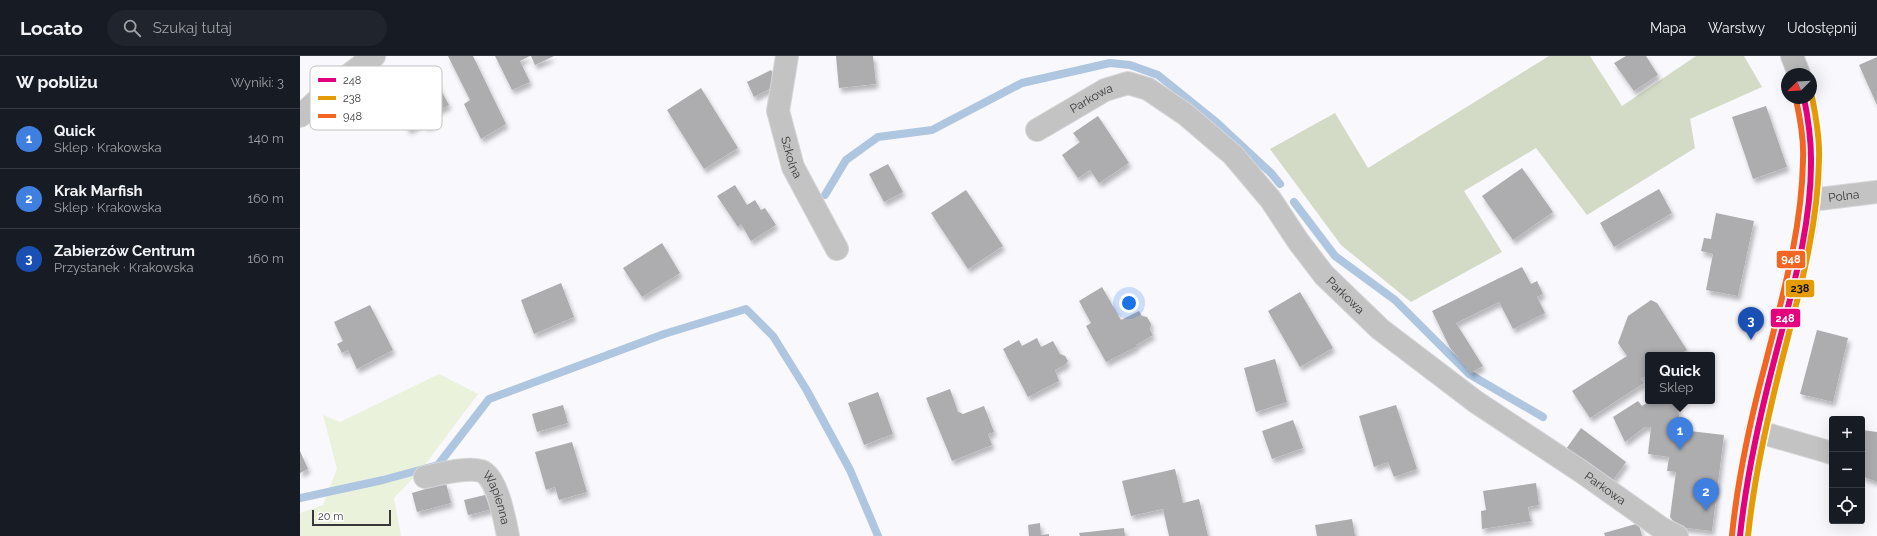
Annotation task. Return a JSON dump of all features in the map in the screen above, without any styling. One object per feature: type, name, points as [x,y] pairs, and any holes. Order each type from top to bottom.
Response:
[{"type":"main road","points":[[1792,56],[1796,68]]},
{"type":"main road","points":[[1740,536],[1747,479],[1756,430],[1799,262],[1811,200],[1812,147],[1805,104]]},
{"type":"street","points":[[361,66],[374,56]]},
{"type":"street","name":"Szkolna","points":[[787,56],[778,111],[793,167],[837,249]]},
{"type":"street","name":"Parkowa","points":[[1037,130],[1105,90],[1128,83],[1148,89],[1184,114],[1233,155],[1271,200],[1298,241],[1324,275],[1380,329],[1476,402],[1661,528],[1677,536]]},
{"type":"street","points":[[300,116],[310,107]]},
{"type":"street","name":"Polna","points":[[1811,200],[1877,192]]},
{"type":"street","points":[[1756,430],[1829,452]]},
{"type":"street","name":"Wapienna","points":[[425,477],[467,470],[482,471],[488,476],[494,486],[508,536]]},
{"type":"green space","points":[[1549,56],[1590,56],[1622,106],[1696,56],[1744,56],[1762,87],[1690,119],[1695,148],[1587,215],[1536,148],[1464,191],[1502,252],[1411,302],[1341,245],[1270,149],[1335,113],[1368,168]]},
{"type":"green space","points":[[439,374],[478,394],[421,470],[394,498],[401,536],[300,536],[300,513],[323,505],[337,469],[323,415],[340,422]]},
{"type":"building","points":[[448,56],[473,56],[506,124],[481,139],[464,104],[470,100]]},
{"type":"building","points":[[495,56],[530,56],[520,61],[530,82],[512,90]]},
{"type":"building","points":[[531,56],[554,56],[535,65]]},
{"type":"building","points":[[836,56],[873,56],[876,84],[839,88]]},
{"type":"building","points":[[1626,56],[1646,56],[1658,75],[1634,91],[1614,63]]},
{"type":"building","points":[[1877,57],[1877,105],[1859,65]]},
{"type":"building","points":[[771,70],[779,84],[754,97],[747,82]]},
{"type":"building","points":[[701,88],[738,148],[704,169],[667,110]]},
{"type":"building","points":[[442,92],[449,105],[442,108]]},
{"type":"building","points":[[1766,106],[1787,167],[1753,179],[1732,117]]},
{"type":"building","points":[[1098,116],[1129,163],[1099,183],[1090,170],[1078,178],[1062,155],[1080,142],[1073,133]]},
{"type":"building","points":[[888,164],[903,192],[884,202],[869,174]]},
{"type":"building","points":[[1522,168],[1553,212],[1513,240],[1482,196]]},
{"type":"building","points":[[735,185],[747,205],[755,200],[761,210],[765,208],[776,225],[751,241],[741,224],[738,227],[717,196]]},
{"type":"building","points":[[1659,189],[1672,213],[1614,247],[1600,223]]},
{"type":"building","points":[[966,190],[1003,246],[968,269],[931,213]]},
{"type":"building","points":[[1716,213],[1754,221],[1738,296],[1706,290],[1713,254],[1701,251],[1704,238],[1711,239]]},
{"type":"building","points":[[662,243],[680,273],[642,297],[623,268]]},
{"type":"building","points":[[1522,267],[1531,284],[1537,281],[1543,294],[1537,297],[1545,313],[1513,329],[1499,302],[1456,323],[1483,366],[1471,373],[1450,348],[1432,311]]},
{"type":"building","points":[[561,283],[574,317],[534,334],[521,300]]},
{"type":"building","points":[[1102,287],[1121,320],[1139,311],[1142,316],[1147,317],[1151,324],[1150,330],[1153,335],[1136,345],[1136,347],[1106,362],[1086,326],[1091,323],[1079,301]]},
{"type":"building","points":[[1300,292],[1333,348],[1300,367],[1268,311]]},
{"type":"building","points":[[1651,300],[1657,303],[1687,350],[1684,352],[1645,352],[1645,377],[1641,379],[1644,383],[1590,418],[1572,391],[1627,356],[1618,343],[1628,316]]},
{"type":"building","points":[[370,305],[393,350],[357,369],[348,350],[342,353],[337,344],[343,341],[334,322]]},
{"type":"building","points":[[1817,330],[1848,338],[1833,402],[1800,394]]},
{"type":"building","points":[[1037,338],[1041,347],[1053,341],[1060,354],[1065,356],[1068,361],[1065,365],[1055,370],[1059,381],[1028,397],[1003,349],[1019,340],[1022,346]]},
{"type":"building","points":[[1275,359],[1287,402],[1256,412],[1244,368]]},
{"type":"building","points":[[950,389],[957,411],[963,414],[984,406],[994,432],[988,434],[992,445],[952,461],[926,398]]},
{"type":"building","points":[[878,392],[893,434],[864,445],[848,403]]},
{"type":"building","points":[[1638,401],[1642,406],[1645,404],[1677,404],[1681,430],[1724,435],[1712,531],[1678,527],[1670,517],[1676,472],[1667,471],[1669,457],[1648,454],[1651,427],[1645,427],[1625,442],[1613,417]]},
{"type":"building","points":[[563,405],[568,423],[537,432],[532,414]]},
{"type":"building","points":[[1396,405],[1417,469],[1394,477],[1388,462],[1374,467],[1359,416]]},
{"type":"building","points":[[1293,420],[1303,448],[1272,459],[1262,431]]},
{"type":"building","points":[[1581,428],[1626,462],[1611,483],[1566,449]]},
{"type":"building","points":[[1865,430],[1877,432],[1877,482],[1865,477]]},
{"type":"building","points":[[572,442],[587,492],[559,500],[555,487],[546,490],[535,452]]},
{"type":"building","points":[[300,451],[308,469],[300,473]]},
{"type":"building","points":[[1175,469],[1183,503],[1199,499],[1208,536],[1169,536],[1163,509],[1131,516],[1122,481]]},
{"type":"building","points":[[446,483],[451,503],[417,512],[412,493]]},
{"type":"building","points":[[1536,483],[1539,505],[1528,507],[1530,519],[1532,521],[1482,529],[1481,511],[1486,510],[1483,491]]},
{"type":"building","points":[[489,494],[493,509],[468,515],[464,500]]},
{"type":"building","points":[[1352,519],[1355,536],[1317,536],[1315,525]]},
{"type":"building","points":[[1040,523],[1041,535],[1049,534],[1049,536],[1029,536],[1028,525]]},
{"type":"building","points":[[1636,524],[1639,525],[1642,536],[1605,536],[1604,533]]},
{"type":"building","points":[[1124,528],[1125,536],[1080,536],[1079,533]]},
{"type":"waterway","points":[[825,195],[846,160],[878,137],[932,130],[1022,83],[1110,63],[1130,65],[1158,75],[1215,121],[1271,173],[1280,184]]},
{"type":"waterway","points":[[1294,202],[1335,256],[1395,300],[1469,374],[1543,417]]},
{"type":"waterway","points":[[300,498],[383,480],[438,465],[489,399],[664,334],[746,309],[773,336],[806,389],[850,470],[878,536]]},
{"type":"transit line","name":"948","points":[[1732,535],[1745,449],[1790,264],[1799,212],[1802,186],[1803,144],[1797,104]]},
{"type":"transit line","name":"248","points":[[1740,536],[1757,431],[1792,291],[1804,238],[1808,212],[1811,150],[1805,104]]},
{"type":"transit line","name":"238","points":[[1748,536],[1762,450],[1776,385],[1806,263],[1815,211],[1818,185],[1819,143],[1813,104]]},
{"type":"place","name":"Zabierzów Centrum","points":[[1751,340]]},
{"type":"place","name":"Quick","points":[[1680,450]]},
{"type":"place","name":"Krak Marfish","points":[[1706,511]]}]
